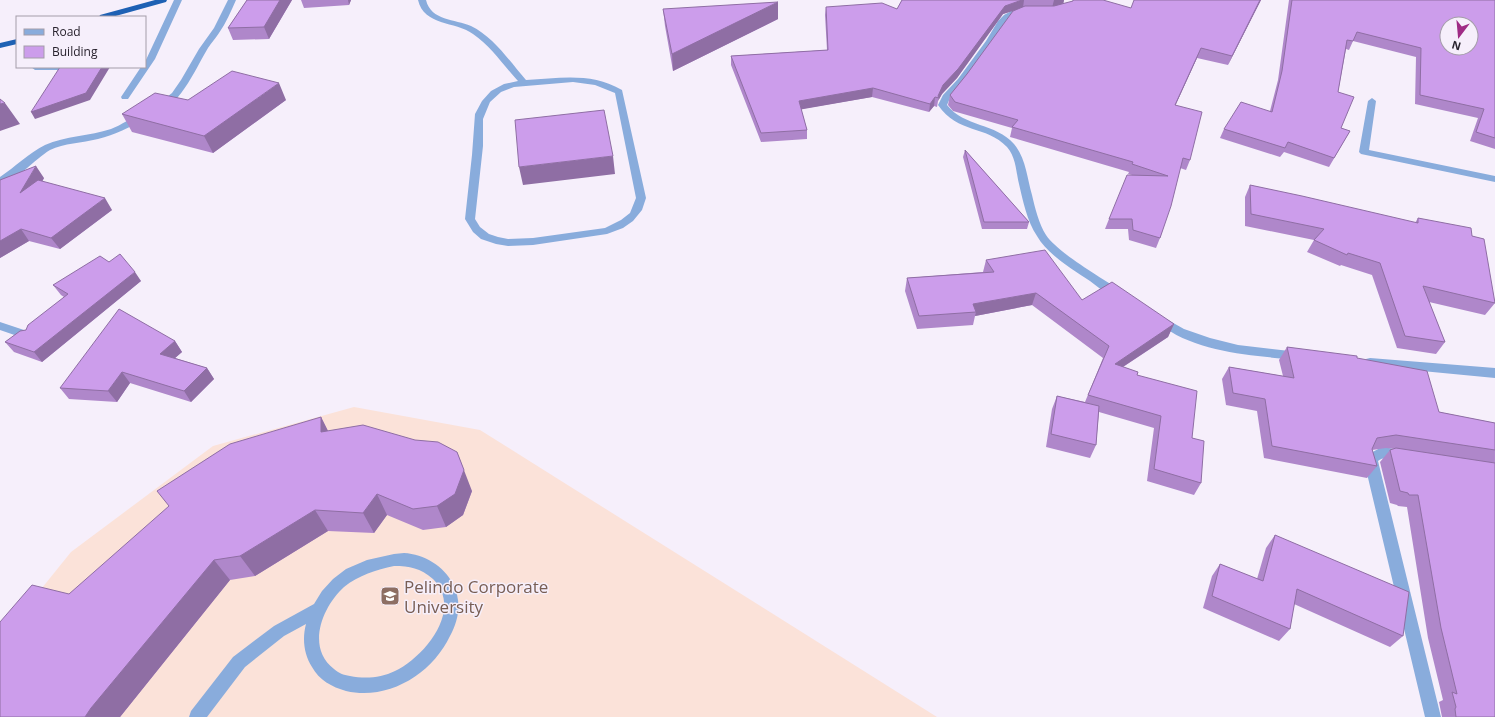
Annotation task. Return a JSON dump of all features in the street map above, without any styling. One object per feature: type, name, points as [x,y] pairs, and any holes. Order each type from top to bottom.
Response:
[{"type":"highway","points":[[107,16],[163,0]]},
{"type":"highway","points":[[0,46],[16,41]]},
{"type":"street","points":[[148,60],[178,0]]},
{"type":"street","points":[[0,182],[23,166],[35,155],[49,147],[96,137],[117,130],[165,104],[174,96],[197,63],[232,0]]},
{"type":"street","points":[[422,0],[423,8],[428,13],[464,26],[479,34],[524,83]]},
{"type":"street","points":[[1033,11],[1016,12],[1007,17],[961,81],[946,97],[942,105],[947,113],[956,119],[998,136],[1009,144],[1018,156],[1024,188],[1041,237],[1052,248],[1129,301]]},
{"type":"street","points":[[125,97],[143,68]]},
{"type":"street","points":[[585,80],[610,86],[619,92],[641,198],[640,207],[629,220],[620,226],[607,230],[508,243],[494,240],[482,235],[473,226],[470,219],[480,111],[486,100],[493,93],[504,86],[524,83],[585,80]]},
{"type":"street","points":[[1372,101],[1364,152],[1495,179]]},
{"type":"street","points":[[1148,312],[1180,332],[1215,344],[1255,352],[1307,357]]},
{"type":"street","points":[[0,326],[29,336]]},
{"type":"street","points":[[1360,362],[1495,373]]},
{"type":"street","points":[[1416,458],[1378,454],[1374,455],[1371,461],[1433,717]]},
{"type":"street","points":[[197,717],[239,662],[279,631],[318,609],[332,590],[350,575],[371,564],[394,560],[415,561],[432,569],[445,582],[452,599],[450,619],[441,640],[426,659],[405,675],[381,684],[356,685],[336,680],[320,667],[311,650],[311,630],[318,609]]},
{"type":"shaded area","name":"Pelindo Corporate University","points":[[354,407],[480,430],[937,717],[0,717],[0,640],[71,552],[213,446]]},
{"type":"building","points":[[247,0],[280,0],[264,27],[228,28]]},
{"type":"building","points":[[902,0],[1022,0],[1005,6],[958,69],[943,85],[938,96],[939,98],[935,97],[930,104],[873,88],[799,101],[807,130],[761,133],[731,56],[828,50],[826,7],[882,3],[897,9]]},
{"type":"building","points":[[1073,0],[1103,0],[1131,8],[1134,0],[1260,0],[1232,56],[1201,48],[1175,105],[1202,112],[1190,160],[1183,158],[1171,206],[1160,238],[1133,230],[1132,219],[1109,219],[1127,175],[1168,176],[1132,164],[1133,162],[1012,127],[1018,120],[955,102],[950,95],[1013,11],[1025,6],[1054,6]]},
{"type":"building","points":[[1292,0],[1495,0],[1495,138],[1476,132],[1484,109],[1420,95],[1421,48],[1357,32],[1353,41],[1347,40],[1338,92],[1354,97],[1341,128],[1350,131],[1334,158],[1288,142],[1285,148],[1224,129],[1241,102],[1272,112],[1282,71]]},
{"type":"building","points":[[778,2],[672,54],[663,9]]},
{"type":"building","points":[[59,68],[101,68],[86,93],[31,112]]},
{"type":"building","points":[[232,71],[279,83],[204,136],[122,114],[155,93],[188,100]]},
{"type":"building","points":[[0,99],[5,103],[0,104]]},
{"type":"building","points":[[604,110],[613,156],[519,167],[515,120]]},
{"type":"building","points":[[965,150],[1029,222],[984,222]]},
{"type":"building","points":[[36,166],[20,193],[38,180],[105,198],[51,238],[21,229],[0,241],[0,180]]},
{"type":"building","points":[[1250,185],[1418,223],[1418,218],[1471,228],[1472,236],[1484,239],[1495,303],[1423,286],[1445,342],[1405,336],[1380,263],[1348,253],[1347,255],[1314,240],[1324,229],[1251,214]]},
{"type":"building","points":[[1045,250],[1082,300],[1112,282],[1174,324],[1115,364],[1138,372],[1137,375],[1197,391],[1192,438],[1204,441],[1201,483],[1154,469],[1161,416],[1088,395],[1109,346],[1036,293],[973,304],[976,312],[919,316],[907,278],[994,272],[986,260]]},
{"type":"building","points":[[120,254],[135,272],[34,352],[5,342],[20,331],[26,330],[28,325],[68,294],[53,285],[100,256],[109,262]]},
{"type":"building","points":[[119,309],[175,341],[160,354],[207,368],[184,391],[122,372],[108,391],[60,388]]},
{"type":"building","points":[[1287,347],[1357,356],[1357,358],[1427,371],[1439,412],[1495,423],[1495,450],[1396,435],[1377,438],[1372,449],[1377,466],[1272,446],[1265,399],[1233,393],[1229,367],[1294,378]]},
{"type":"building","points":[[1057,396],[1099,406],[1096,445],[1051,434]]},
{"type":"building","points":[[321,417],[321,432],[363,425],[415,440],[438,442],[457,452],[464,470],[455,494],[437,506],[413,509],[377,494],[363,513],[315,510],[240,556],[214,560],[85,717],[0,717],[0,622],[32,585],[69,594],[169,506],[157,491],[230,444]]},
{"type":"building","points":[[1396,448],[1495,463],[1495,717],[1456,717],[1456,707],[1452,692],[1457,694],[1441,628],[1418,495],[1409,495],[1408,493],[1400,491],[1390,450]]},
{"type":"building","points":[[1275,535],[1409,592],[1403,636],[1297,589],[1290,629],[1212,596],[1220,564],[1263,581]]},
{"type":"place","name":"Pelindo Corporate University","points":[[390,596]]}]
